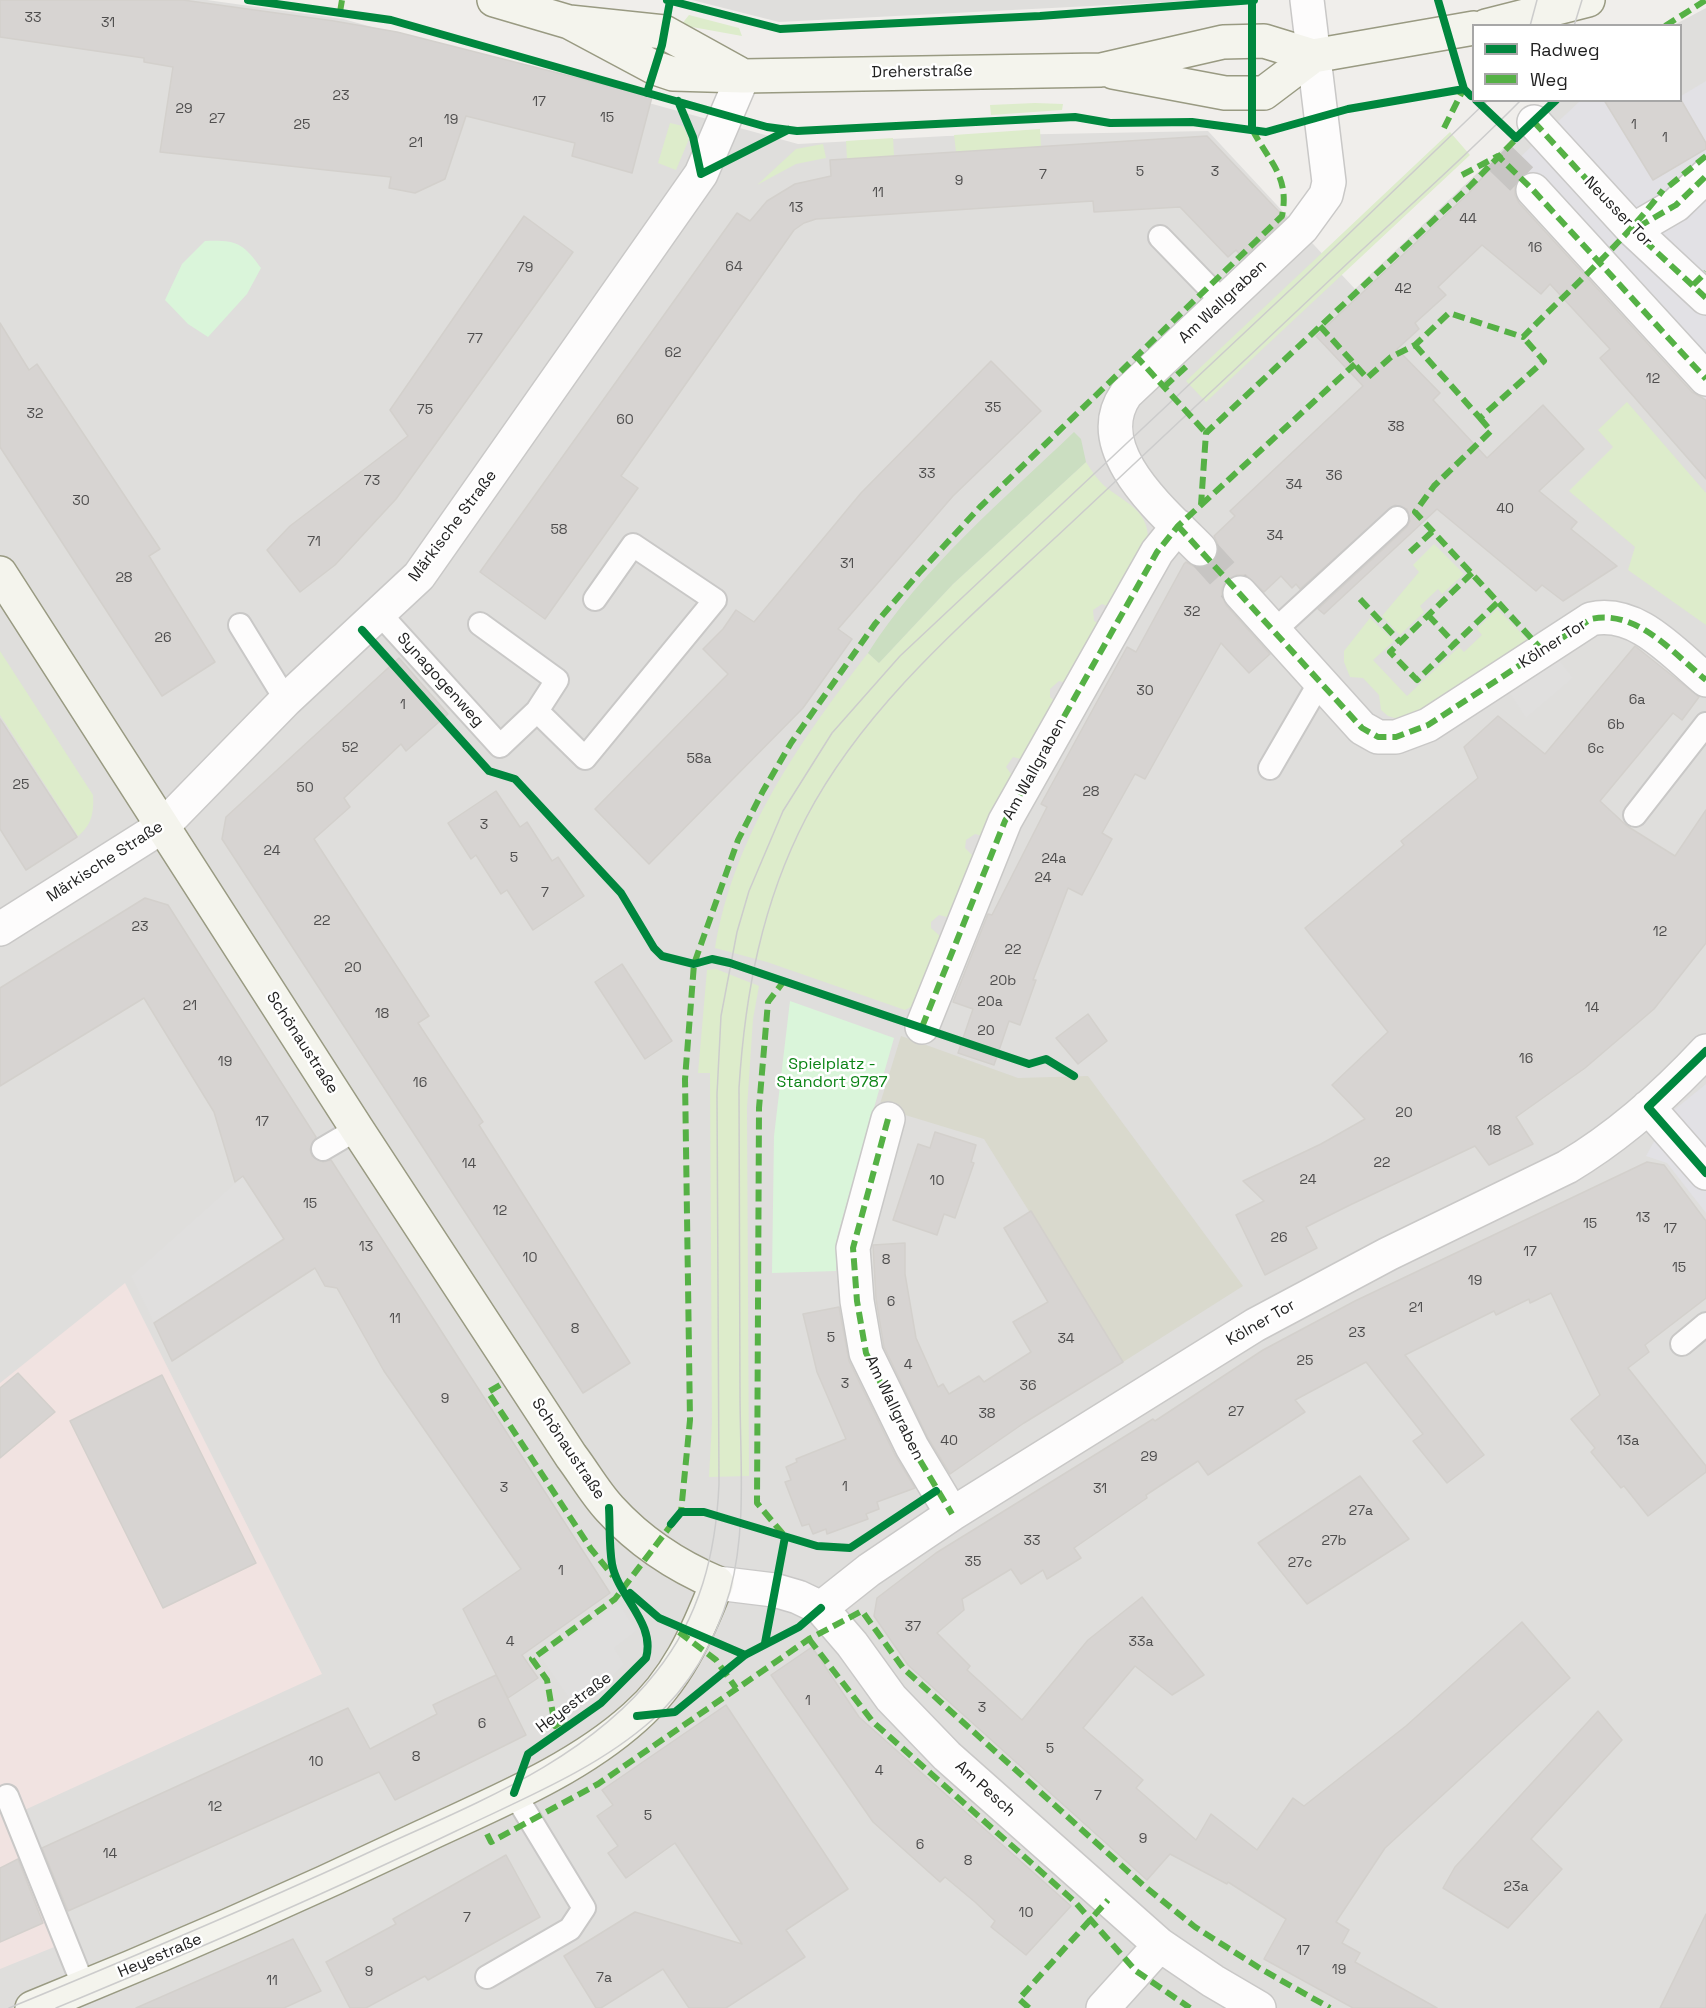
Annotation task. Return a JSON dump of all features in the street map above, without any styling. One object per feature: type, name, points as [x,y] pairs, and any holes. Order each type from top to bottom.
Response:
[{"type":"street","points":[[494,0],[569,22],[664,32],[743,76]]},
{"type":"street","name":"Am Wallgraben","points":[[922,1027],[1005,821],[1156,552],[1189,537],[1141,488],[1128,469],[1119,449],[1115,420],[1118,405],[1126,394],[1302,228],[1326,195],[1329,182],[1307,0]]},
{"type":"street","name":"Dreherstraße","points":[[743,76],[1101,70],[1225,93],[1264,93],[1313,56],[1579,2]]},
{"type":"street","name":"Dreherstraße","points":[[1101,70],[1223,42],[1264,41],[1313,56]]},
{"type":"street","name":"Märkische Straße","points":[[0,929],[163,826],[286,700],[419,576],[701,174],[743,76]]},
{"type":"street","name":"Neusser Tor","points":[[1534,122],[1633,230],[1702,285]]},
{"type":"street","points":[[1633,230],[1676,205],[1705,163]]},
{"type":"street","points":[[1633,230],[1666,188],[1705,163]]},
{"type":"street","points":[[1533,190],[1678,353],[1706,379]]},
{"type":"street","name":"Schönaustraße","points":[[0,573],[357,1129],[571,1456],[609,1508],[628,1527],[679,1566],[717,1583]]},
{"type":"street","points":[[1240,592],[1320,682]]},
{"type":"street","name":"Kölner Tor","points":[[1320,682],[1362,729],[1378,737],[1396,736],[1428,725],[1591,619],[1606,616],[1634,622],[1706,680]]},
{"type":"street","name":"Kölner Tor","points":[[821,1608],[869,1570],[952,1514],[1255,1325],[1388,1254],[1567,1167],[1617,1134],[1706,1051]]},
{"type":"street","points":[[1648,1107],[1706,1173]]},
{"type":"street","name":"Am Wallgraben","points":[[888,1119],[854,1248],[857,1301],[866,1353],[912,1447],[952,1514]]},
{"type":"street","points":[[717,1583],[774,1590],[821,1608]]},
{"type":"street","name":"Heyestraße","points":[[32,2008],[164,1955],[314,1888],[564,1766],[637,1716],[674,1675],[697,1634],[717,1583]]},
{"type":"street","name":"Am Pesch","points":[[821,1608],[918,1728],[1160,1945],[1213,1981],[1259,2008]]},
{"type":"street","points":[[1103,2008],[1160,1945]]},
{"type":"lane","points":[[1160,237],[1223,302]]},
{"type":"lane","points":[[1275,631],[1397,518]]},
{"type":"lane","points":[[480,624],[557,680],[537,711],[585,758],[715,600],[633,545],[595,599]]},
{"type":"lane","name":"Synagogenweg","points":[[380,614],[500,746],[537,711]]},
{"type":"lane","points":[[240,625],[286,700]]},
{"type":"lane","points":[[1270,768],[1320,682]]},
{"type":"lane","points":[[1635,815],[1706,724]]},
{"type":"lane","points":[[323,1149],[357,1129]]},
{"type":"lane","points":[[1682,1344],[1706,1324]]},
{"type":"lane","points":[[487,1977],[570,1929],[584,1908],[514,1792]]},
{"type":"lane","points":[[7,1796],[84,1987]]},
{"type":"shaded area","points":[[0,0],[207,0],[343,19],[798,144],[947,136],[1208,131],[1355,289],[1552,102],[1682,102],[1682,24],[1676,24],[1706,8],[1706,2008],[0,2008]]},
{"type":"shaded area","points":[[692,0],[1207,0],[779,22]]},
{"type":"shaded area","points":[[1706,81],[1706,143],[1682,102],[1682,95]]},
{"type":"shaded area","points":[[1579,102],[1606,102],[1653,179],[1706,149],[1706,400],[1503,173]]},
{"type":"shaded area","points":[[1557,657],[1573,678],[1526,718],[1507,689]]},
{"type":"shaded area","points":[[901,1036],[1018,1078],[1088,1076],[1243,1286],[1123,1362],[984,1139],[879,1107]]},
{"type":"shaded area","points":[[1706,1084],[1706,1213],[1667,1163],[1646,1156],[1669,1114]]},
{"type":"shaded area","points":[[243,1176],[284,1238],[154,1323],[131,1276]]},
{"type":"shaded area","points":[[125,1283],[322,1674],[18,1813],[69,1941],[0,1969],[0,1383]]},
{"type":"shaded area","points":[[619,1603],[636,1631],[614,1648],[624,1664],[608,1681],[574,1705],[541,1658]]},
{"type":"green space","points":[[689,15],[739,28],[742,36],[681,25]]},
{"type":"green space","points":[[1063,104],[1062,110],[991,115],[990,105]]},
{"type":"green space","points":[[670,123],[683,126],[689,139],[676,170],[658,163]]},
{"type":"green space","points":[[1040,129],[1041,147],[956,152],[954,135]]},
{"type":"green space","points":[[1450,132],[1470,155],[1206,402],[1186,381]]},
{"type":"green space","points":[[893,138],[894,156],[847,159],[846,141]]},
{"type":"green space","points":[[823,144],[826,158],[796,164],[757,185],[796,149]]},
{"type":"green space","points":[[205,241],[225,241],[238,245],[249,253],[261,268],[247,294],[208,337],[188,324],[165,300],[182,264]]},
{"type":"green space","points":[[1627,402],[1706,493],[1706,625],[1628,570],[1635,547],[1569,491],[1613,447],[1598,430]]},
{"type":"green space","points":[[1074,432],[1081,439],[1086,462],[953,584],[879,663],[868,653],[913,592],[964,536]]},
{"type":"green space","points":[[1086,462],[1104,485],[1140,514],[1147,529],[1148,538],[1110,607],[1102,604],[1093,610],[1094,621],[1100,624],[1067,683],[1059,681],[1050,689],[1050,697],[1056,702],[1025,760],[1013,757],[1006,767],[1014,778],[983,836],[975,834],[966,840],[965,848],[973,856],[947,917],[939,915],[931,922],[931,928],[940,936],[918,1003],[905,1010],[767,962],[715,948],[724,907],[737,867],[754,828],[794,756],[842,687],[868,653],[879,663],[953,584]]},
{"type":"green space","points":[[1434,544],[1464,574],[1442,594],[1438,589],[1420,606],[1424,612],[1400,635],[1382,616],[1419,572],[1413,565]]},
{"type":"green space","points":[[1497,609],[1530,642],[1417,715],[1398,719],[1388,716],[1381,710],[1379,695],[1363,678],[1350,677],[1344,662],[1344,651],[1370,618],[1394,641],[1373,660],[1407,696],[1459,647],[1464,652],[1482,635],[1477,629]]},
{"type":"green space","points":[[0,651],[93,795],[91,818],[78,836],[0,715]]},
{"type":"green space","points":[[716,969],[759,986],[753,1019],[747,1108],[749,1476],[709,1477],[712,1423],[710,1073],[698,1073],[707,970]]},
{"type":"green space","name":"Spielplatz - Standort 9787","points":[[790,1001],[894,1038],[837,1237],[836,1271],[772,1273],[774,1136]]},
{"type":"building","points":[[0,0],[183,0],[334,21],[397,32],[652,97],[632,173],[572,156],[575,143],[466,116],[445,179],[415,193],[389,188],[391,177],[160,152],[173,67],[144,62],[144,58],[0,37]]},
{"type":"building","points":[[1605,102],[1682,102],[1706,143],[1706,149],[1653,180]]},
{"type":"building","points":[[1207,136],[1285,218],[1243,258],[1236,250],[1228,257],[1180,207],[1094,212],[1093,201],[816,219],[804,223],[794,230],[621,476],[638,488],[545,619],[480,572],[737,213],[750,221],[767,201],[795,184],[831,176],[830,160]]},
{"type":"building","points":[[1504,152],[1527,173],[1520,177],[1515,185],[1515,195],[1519,203],[1692,392],[1706,400],[1706,479],[1600,358],[1610,349],[1550,284],[1541,294],[1482,245],[1438,287],[1446,295],[1415,323],[1419,329],[1397,349],[1440,393],[1433,400],[1487,458],[1543,405],[1584,449],[1539,491],[1577,522],[1571,529],[1617,566],[1563,601],[1542,585],[1536,591],[1437,509],[1324,614],[1318,609],[1407,527],[1410,521],[1407,509],[1395,505],[1300,589],[1296,584],[1292,588],[1281,576],[1264,592],[1246,575],[1237,575],[1228,579],[1222,588],[1222,596],[1226,605],[1270,654],[1249,673],[1221,643],[1145,779],[1135,774],[1102,833],[1112,839],[1082,895],[1068,888],[1033,980],[1036,980],[1020,1025],[1009,1021],[994,1065],[958,1053],[973,1009],[953,1002],[988,914],[992,915],[1047,807],[1041,804],[1127,647],[1136,652],[1186,562],[1195,567],[1204,567],[1214,562],[1218,553],[1218,544],[1214,536],[1235,516],[1230,511],[1363,386],[1316,336],[1469,193]]},
{"type":"building","points":[[524,216],[573,252],[396,499],[335,565],[300,592],[267,550],[290,526],[408,436],[390,410]]},
{"type":"building","points":[[0,323],[29,370],[37,364],[160,549],[149,556],[215,662],[162,696],[0,447]]},
{"type":"building","points":[[991,361],[1041,411],[953,496],[838,629],[852,639],[803,708],[649,864],[595,809],[728,674],[703,649],[723,629],[736,610],[754,622],[861,493]]},
{"type":"building","points":[[1635,646],[1699,697],[1682,720],[1673,713],[1600,801],[1627,826],[1675,856],[1706,810],[1706,943],[1654,1009],[1585,1068],[1516,1117],[1533,1144],[1489,1165],[1475,1146],[1350,1205],[1306,1227],[1317,1248],[1265,1275],[1236,1215],[1264,1201],[1243,1181],[1321,1144],[1365,1119],[1332,1085],[1388,1032],[1305,928],[1404,845],[1401,841],[1478,778],[1464,747],[1498,716],[1545,754]]},
{"type":"building","points":[[399,658],[448,714],[406,751],[401,744],[344,798],[350,807],[314,839],[429,1016],[418,1023],[483,1122],[479,1125],[630,1363],[583,1393],[222,839],[226,817]]},
{"type":"building","points":[[0,719],[77,837],[26,870],[0,829]]},
{"type":"building","points":[[496,791],[520,827],[527,822],[552,861],[558,857],[584,896],[533,930],[507,890],[501,894],[476,855],[471,859],[448,823]]},
{"type":"building","points":[[145,898],[168,905],[316,1137],[310,1149],[312,1156],[323,1162],[331,1160],[610,1593],[522,1655],[538,1678],[508,1698],[463,1609],[521,1569],[384,1371],[337,1288],[325,1286],[315,1268],[172,1361],[154,1323],[284,1239],[243,1176],[235,1182],[214,1112],[144,998],[0,1086],[0,988]]},
{"type":"building","points":[[622,964],[672,1041],[645,1059],[595,982]]},
{"type":"building","points":[[1088,1014],[1107,1041],[1078,1064],[1056,1038]]},
{"type":"building","points":[[935,1132],[976,1145],[971,1162],[974,1163],[955,1218],[944,1214],[937,1235],[893,1220],[918,1144],[930,1148]]},
{"type":"building","points":[[1647,1162],[1664,1165],[1706,1221],[1706,1298],[1645,1345],[1649,1352],[1628,1368],[1706,1466],[1706,1472],[1648,1516],[1624,1486],[1621,1488],[1591,1452],[1595,1448],[1571,1419],[1600,1395],[1551,1293],[1530,1303],[1529,1299],[1496,1315],[1494,1311],[1405,1355],[1484,1455],[1447,1483],[1413,1441],[1423,1434],[1366,1362],[1295,1400],[1305,1412],[1208,1475],[1198,1461],[1146,1495],[1147,1498],[1074,1548],[1081,1558],[1047,1579],[1043,1570],[1021,1584],[1011,1569],[962,1599],[964,1610],[937,1633],[970,1666],[967,1670],[1022,1720],[1088,1640],[1142,1597],[1204,1675],[1172,1695],[1135,1666],[1083,1728],[1143,1780],[1136,1788],[1196,1840],[1211,1814],[1257,1850],[1293,1798],[1304,1806],[1406,1726],[1522,1622],[1570,1678],[1385,1848],[1336,1922],[1349,1930],[1342,1943],[1360,1953],[1355,1962],[1437,2008],[1353,2008],[1264,1959],[1286,1919],[1228,1882],[1227,1884],[1170,1854],[1147,1880],[908,1665],[874,1616],[877,1598],[936,1553],[1153,1419],[1155,1421],[1263,1350],[1355,1301]]},
{"type":"building","points":[[1031,1211],[1123,1362],[1024,1423],[950,1474],[928,1438],[884,1347],[876,1299],[873,1245],[905,1243],[905,1274],[916,1338],[938,1387],[943,1384],[949,1394],[979,1376],[984,1382],[1031,1352],[1013,1322],[1048,1302],[1004,1228]]},
{"type":"building","points":[[839,1307],[849,1361],[895,1455],[915,1488],[877,1502],[879,1509],[866,1514],[868,1519],[827,1534],[826,1529],[813,1534],[809,1524],[802,1526],[785,1482],[791,1480],[786,1467],[797,1462],[796,1459],[846,1439],[817,1372],[803,1314]]},
{"type":"building","points":[[18,1373],[55,1412],[0,1458],[0,1388]]},
{"type":"building","points":[[162,1375],[256,1563],[163,1608],[70,1421]]},
{"type":"building","points":[[1360,1476],[1409,1539],[1307,1604],[1258,1543]]},
{"type":"building","points":[[812,1647],[859,1717],[1071,1906],[1026,1955],[991,1927],[995,1921],[975,1902],[945,1877],[940,1882],[873,1822],[771,1675]]},
{"type":"building","points":[[496,1675],[526,1735],[395,1800],[379,1772],[68,1911],[42,1848],[348,1708],[370,1749],[437,1714],[433,1705]]},
{"type":"building","points":[[726,1705],[848,1889],[786,1930],[805,1957],[726,2008],[689,2008],[663,1969],[601,2008],[596,2008],[564,1956],[635,1912],[742,1944],[675,1843],[626,1878],[608,1853],[618,1846],[597,1816],[613,1805],[602,1790]]},
{"type":"building","points":[[1598,1711],[1622,1740],[1531,1839],[1562,1869],[1508,1928],[1443,1888],[1455,1867]]},
{"type":"building","points":[[506,1855],[540,1917],[428,1980],[425,1976],[366,2008],[350,2008],[326,1962],[396,1924],[393,1919]]},
{"type":"building","points":[[18,1859],[43,1923],[0,1942],[0,1868]]},
{"type":"building","points":[[1706,1914],[1706,2008],[1660,2008]]},
{"type":"building","points":[[293,1939],[321,1991],[284,2008],[136,2008]]},
{"type":"tunnel","points":[[1498,156],[1533,190]]},
{"type":"tunnel","points":[[1200,549],[1240,593]]},
{"type":"tram line","points":[[1531,24],[1537,0]]},
{"type":"tram line","points":[[1575,24],[1582,0]]},
{"type":"tram line","points":[[9,2008],[331,1870],[452,1815],[527,1777],[563,1755],[597,1730],[628,1703],[656,1672],[684,1629],[694,1607],[703,1583],[714,1535],[719,1484],[717,1094],[721,1016],[737,932],[749,891],[783,811],[832,733],[900,656],[1306,275],[1486,102]]},
{"type":"tram line","points":[[56,2008],[307,1900],[558,1782],[630,1738],[666,1707],[690,1677],[709,1644],[724,1609],[730,1591],[739,1543],[741,1518],[739,1088],[746,1018],[751,983],[767,916],[791,850],[806,818],[831,775],[860,735],[925,660],[1458,162],[1519,102]]},
{"type":"marked path","points":[[340,12],[342,0]]},
{"type":"marked path","points":[[1668,24],[1706,0]]},
{"type":"marked path","points":[[1444,128],[1464,88]]},
{"type":"marked path","points":[[1534,122],[1633,230],[1706,298]]},
{"type":"marked path","points":[[564,1720],[555,1726],[547,1680],[532,1659],[615,1599],[681,1512],[690,1420],[685,1079],[694,964],[738,840],[791,743],[875,624],[919,573],[980,507],[1282,216],[1284,202],[1281,180],[1252,129]]},
{"type":"marked path","points":[[922,1027],[1005,821],[1157,552],[1178,526],[1201,505],[1206,433],[1469,187],[1520,135]]},
{"type":"marked path","points":[[1462,175],[1498,156],[1533,190],[1706,379]]},
{"type":"marked path","points":[[1669,186],[1706,156]]},
{"type":"marked path","points":[[1638,227],[1676,205],[1706,176]]},
{"type":"marked path","points":[[1320,326],[1367,378],[1391,357],[1415,345],[1449,313],[1523,337],[1613,248],[1663,190]]},
{"type":"marked path","points":[[1693,285],[1706,272]]},
{"type":"marked path","points":[[1415,345],[1480,418],[1544,361],[1523,337]]},
{"type":"marked path","points":[[1135,355],[1206,433]]},
{"type":"marked path","points":[[1164,387],[1189,364]]},
{"type":"marked path","points":[[1201,505],[1355,364]]},
{"type":"marked path","points":[[1480,418],[1491,431],[1434,486],[1415,512],[1543,651]]},
{"type":"marked path","points":[[1178,526],[1362,728],[1378,737],[1396,737],[1428,725],[1591,619],[1608,618],[1639,627],[1667,646],[1706,680]]},
{"type":"marked path","points":[[1410,552],[1433,531]]},
{"type":"marked path","points":[[1472,573],[1390,652],[1417,680],[1499,601]]},
{"type":"marked path","points":[[1360,599],[1400,642]]},
{"type":"marked path","points":[[1428,615],[1455,644]]},
{"type":"marked path","points":[[783,1534],[757,1503],[759,1108],[768,1002],[784,981]]},
{"type":"marked path","points":[[888,1119],[853,1248],[857,1301],[866,1353],[912,1447],[952,1514]]},
{"type":"marked path","points":[[500,1385],[488,1392],[591,1549],[613,1576]]},
{"type":"marked path","points":[[487,1834],[491,1842],[598,1784],[809,1639],[862,1611],[903,1668],[1143,1885],[1195,1927],[1261,1969],[1330,2008]]},
{"type":"marked path","points":[[679,1632],[716,1660],[736,1688]]},
{"type":"marked path","points":[[809,1639],[873,1722],[1075,1902],[1136,1971],[1190,2008]]},
{"type":"marked path","points":[[1029,2008],[1019,1999],[1108,1900]]},
{"type":"cycle path","points":[[248,0],[391,20],[767,127],[797,131],[1075,117],[1110,123],[1192,122],[1266,132],[1348,109],[1464,89]]},
{"type":"cycle path","points":[[667,0],[780,29],[1040,16],[1254,0]]},
{"type":"cycle path","points":[[1252,0],[1252,130]]},
{"type":"cycle path","points":[[1438,0],[1464,89],[1471,96]]},
{"type":"cycle path","points":[[647,93],[662,45],[670,1]]},
{"type":"cycle path","points":[[678,101],[693,137],[701,174],[788,130]]},
{"type":"cycle path","points":[[1478,102],[1516,138],[1554,102]]},
{"type":"cycle path","points":[[362,630],[489,771],[515,779],[621,893],[654,948],[662,956],[694,964],[712,959],[730,963],[1029,1064],[1046,1059],[1074,1076]]},
{"type":"cycle path","points":[[1706,1051],[1648,1107],[1706,1173]]},
{"type":"cycle path","points":[[671,1524],[681,1512],[704,1512],[817,1546],[850,1548],[936,1491]]},
{"type":"cycle path","points":[[514,1793],[528,1754],[601,1703],[646,1658],[648,1645],[646,1633],[621,1588],[612,1564],[609,1508]]},
{"type":"cycle path","points":[[765,1643],[785,1537]]},
{"type":"cycle path","points":[[630,1593],[659,1618],[745,1655]]},
{"type":"cycle path","points":[[637,1716],[675,1712],[745,1655],[799,1627],[821,1608]]}]
